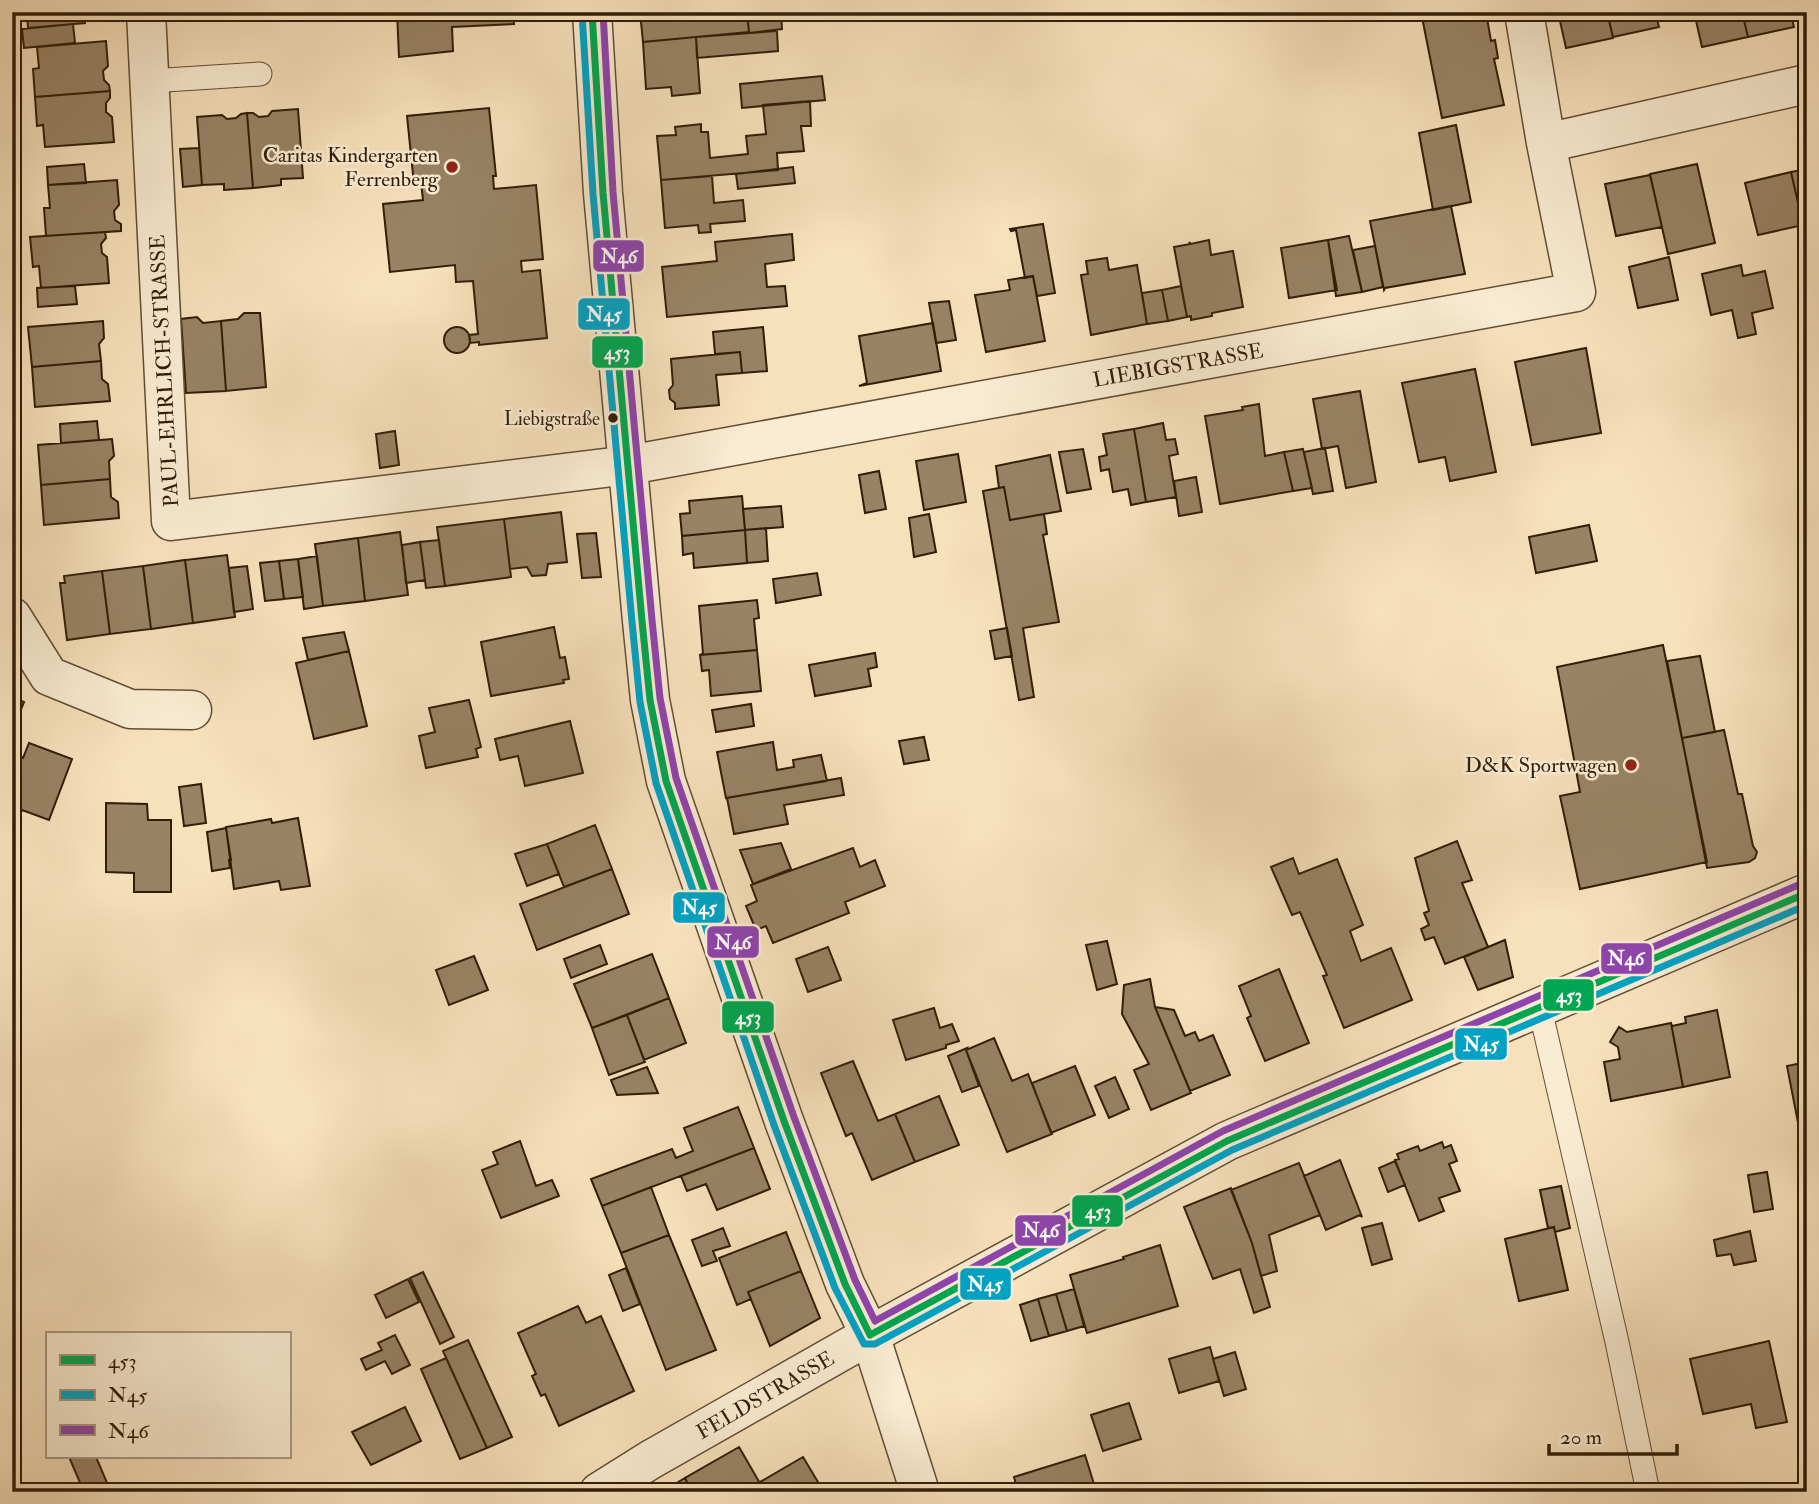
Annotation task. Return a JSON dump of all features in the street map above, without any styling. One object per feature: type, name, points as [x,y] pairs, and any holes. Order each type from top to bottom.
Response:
[{"type":"street","name":"PAUL-EHRLICH-STRASSE","points":[[146,12],[171,521],[629,465]]},
{"type":"street","points":[[592,12],[603,193],[650,700],[666,781],[784,1121],[845,1284],[870,1335],[920,1492]]},
{"type":"street","name":"LIEBIGSTRASSE","points":[[629,465],[1576,292],[1546,143],[1524,12]]},
{"type":"street","points":[[1546,143],[1807,84]]},
{"type":"street","points":[[12,617],[49,676],[130,709],[192,710]]},
{"type":"street","name":"FELDSTRASSE","points":[[599,1492],[870,1335],[1227,1141],[1807,893]]},
{"type":"lane","points":[[150,81],[260,74]]},
{"type":"lane","points":[[1540,1009],[1614,1329],[1648,1492]]},
{"type":"building","points":[[27,12],[84,12],[85,23],[28,28]]},
{"type":"building","points":[[397,12],[513,12],[514,24],[452,27],[453,51],[399,57]]},
{"type":"building","points":[[640,12],[694,12],[694,16],[747,12],[749,32],[643,42]]},
{"type":"building","points":[[747,12],[781,12],[782,29],[749,33]]},
{"type":"building","points":[[1421,12],[1486,12],[1491,41],[1495,40],[1498,58],[1494,59],[1504,105],[1442,118]]},
{"type":"building","points":[[1558,12],[1607,12],[1613,38],[1566,48]]},
{"type":"building","points":[[1607,12],[1655,12],[1659,27],[1613,37]]},
{"type":"building","points":[[1694,12],[1742,12],[1748,37],[1702,47]]},
{"type":"building","points":[[1742,12],[1790,12],[1794,27],[1748,37]]},
{"type":"building","points":[[73,24],[75,43],[24,48],[22,29]]},
{"type":"building","points":[[777,31],[778,51],[697,58],[696,37]]},
{"type":"building","points":[[696,37],[700,93],[672,96],[671,87],[646,89],[643,42]]},
{"type":"building","points":[[106,41],[108,66],[103,71],[110,91],[35,97],[33,69],[39,68],[37,47]]},
{"type":"building","points":[[822,76],[825,100],[742,108],[740,84]]},
{"type":"building","points":[[110,91],[106,112],[112,117],[114,142],[45,147],[43,125],[37,126],[35,97]]},
{"type":"building","points":[[810,101],[811,126],[801,126],[804,151],[777,153],[778,170],[661,180],[657,136],[676,135],[675,127],[701,124],[701,132],[708,132],[710,158],[748,154],[746,136],[766,134],[763,105]]},
{"type":"building","points":[[489,108],[496,176],[493,176],[494,189],[536,185],[543,259],[521,261],[522,272],[540,270],[547,338],[479,345],[479,342],[470,343],[469,335],[478,334],[473,281],[456,282],[455,265],[390,272],[383,204],[423,200],[421,183],[414,184],[407,116]]},
{"type":"building","points":[[298,109],[303,178],[281,179],[281,185],[253,188],[247,113],[259,117],[268,116],[272,111]]},
{"type":"building","points":[[247,113],[253,188],[224,190],[224,184],[202,185],[197,117],[222,115],[227,119]]},
{"type":"building","points":[[1456,125],[1471,202],[1433,210],[1419,133]]},
{"type":"building","points":[[199,148],[202,185],[183,187],[180,149]]},
{"type":"building","points":[[84,164],[86,183],[48,185],[47,167]]},
{"type":"building","points":[[1697,164],[1715,243],[1668,254],[1650,174]]},
{"type":"building","points":[[793,167],[795,183],[738,189],[736,174]]},
{"type":"building","points":[[1807,169],[1807,224],[1803,225],[1791,172]]},
{"type":"building","points":[[1791,172],[1803,225],[1758,235],[1745,183]]},
{"type":"building","points":[[1650,175],[1662,227],[1616,236],[1605,184]]},
{"type":"building","points":[[712,176],[714,203],[743,200],[745,221],[710,224],[711,232],[699,233],[698,225],[665,228],[661,180]]},
{"type":"building","points":[[117,180],[119,205],[114,211],[115,220],[121,224],[121,231],[46,236],[44,208],[50,208],[48,185]]},
{"type":"building","points":[[1451,206],[1465,274],[1384,290],[1370,221]]},
{"type":"building","points":[[1043,224],[1055,293],[1037,296],[1033,276],[1025,278],[1016,230],[1010,229]]},
{"type":"building","points":[[105,232],[106,238],[101,244],[102,253],[107,257],[109,283],[41,288],[39,266],[33,267],[30,237]]},
{"type":"building","points":[[792,234],[794,260],[765,264],[767,287],[785,286],[787,306],[667,317],[662,267],[717,261],[715,242]]},
{"type":"building","points":[[1349,236],[1362,292],[1336,296],[1328,240]]},
{"type":"building","points":[[1209,240],[1211,255],[1233,251],[1243,307],[1191,320],[1191,316],[1187,317],[1174,247]]},
{"type":"building","points":[[1328,240],[1337,290],[1289,298],[1281,248]]},
{"type":"building","points":[[1375,246],[1383,287],[1362,292],[1353,250]]},
{"type":"building","points":[[1669,257],[1678,300],[1638,308],[1629,267]]},
{"type":"building","points":[[1107,258],[1109,270],[1137,265],[1147,324],[1091,335],[1081,275],[1088,274],[1086,261]]},
{"type":"building","points":[[1741,265],[1743,276],[1765,271],[1773,308],[1752,313],[1756,334],[1738,338],[1732,310],[1711,315],[1702,274]]},
{"type":"building","points":[[1033,276],[1045,341],[986,352],[975,295],[1010,290],[1008,280]]},
{"type":"building","points":[[75,286],[77,304],[38,307],[37,288]]},
{"type":"building","points":[[1181,286],[1187,317],[1168,321],[1162,290]]},
{"type":"building","points":[[1162,290],[1168,321],[1147,324],[1142,293]]},
{"type":"building","points":[[949,301],[956,340],[936,343],[929,303]]},
{"type":"building","points":[[244,313],[260,313],[266,387],[226,391],[221,321],[238,319]]},
{"type":"building","points":[[197,317],[203,323],[221,321],[226,391],[186,393],[181,319]]},
{"type":"building","points":[[103,321],[104,338],[99,344],[101,361],[32,367],[28,327]]},
{"type":"building","points":[[933,323],[941,371],[859,386],[867,383],[859,336]]},
{"type":"building","points":[[457,327],[466,331],[470,340],[466,349],[457,353],[448,349],[444,340],[448,331]]},
{"type":"building","points":[[763,327],[767,371],[742,373],[740,352],[715,354],[713,332]]},
{"type":"building","points":[[1586,348],[1601,433],[1532,445],[1515,362]]},
{"type":"building","points":[[740,352],[742,373],[716,375],[719,405],[675,409],[669,390],[673,385],[671,359]]},
{"type":"building","points":[[101,361],[102,379],[108,384],[110,401],[35,407],[32,367]]},
{"type":"building","points":[[1475,369],[1496,472],[1450,481],[1445,457],[1419,462],[1402,383]]},
{"type":"building","points":[[1360,391],[1376,482],[1346,488],[1338,446],[1322,449],[1313,399]]},
{"type":"building","points":[[1259,404],[1265,456],[1284,452],[1293,491],[1220,504],[1205,416],[1243,410],[1242,407]]},
{"type":"building","points":[[97,421],[99,440],[61,443],[60,424]]},
{"type":"building","points":[[1163,423],[1166,440],[1175,439],[1178,454],[1169,456],[1176,497],[1146,502],[1134,429]]},
{"type":"building","points":[[1134,429],[1146,502],[1131,505],[1128,489],[1113,492],[1109,469],[1101,471],[1099,457],[1107,455],[1103,434]]},
{"type":"building","points":[[395,431],[399,465],[380,468],[376,434]]},
{"type":"building","points":[[112,439],[114,456],[109,461],[110,479],[41,485],[38,445]]},
{"type":"building","points":[[1325,448],[1333,491],[1313,494],[1304,452]]},
{"type":"building","points":[[1083,449],[1091,489],[1067,493],[1059,452]]},
{"type":"building","points":[[1303,449],[1312,488],[1293,491],[1284,452]]},
{"type":"building","points":[[958,454],[966,502],[924,510],[916,461]]},
{"type":"building","points":[[1050,455],[1061,511],[1010,520],[1004,487],[999,488],[996,466]]},
{"type":"building","points":[[879,471],[886,509],[865,513],[859,475]]},
{"type":"building","points":[[1196,477],[1202,512],[1179,516],[1174,481]]},
{"type":"building","points":[[110,479],[111,497],[118,502],[119,518],[44,525],[41,485]]},
{"type":"building","points":[[1004,487],[1010,520],[1044,514],[1047,534],[1043,535],[1059,622],[1023,628],[1034,697],[1019,700],[983,491]]},
{"type":"building","points":[[742,496],[745,530],[682,536],[680,514],[690,513],[689,501]]},
{"type":"building","points":[[781,506],[783,527],[745,530],[743,509]]},
{"type":"building","points":[[561,512],[567,562],[548,564],[546,575],[532,576],[527,567],[510,569],[504,519]]},
{"type":"building","points":[[929,514],[936,552],[914,557],[909,518]]},
{"type":"building","points":[[504,519],[511,577],[445,586],[437,527]]},
{"type":"building","points":[[1589,525],[1597,561],[1536,573],[1529,537]]},
{"type":"building","points":[[766,528],[768,561],[747,563],[745,530]]},
{"type":"building","points":[[745,530],[747,563],[694,568],[693,553],[683,555],[682,536]]},
{"type":"building","points":[[400,532],[408,595],[365,601],[358,538]]},
{"type":"building","points":[[596,533],[601,577],[582,578],[577,534]]},
{"type":"building","points":[[358,538],[365,601],[323,606],[315,544]]},
{"type":"building","points":[[439,540],[445,586],[426,588],[420,542]]},
{"type":"building","points":[[420,542],[425,580],[406,583],[402,545]]},
{"type":"building","points":[[227,555],[235,617],[193,623],[185,560]]},
{"type":"building","points":[[317,556],[323,606],[304,609],[298,559]]},
{"type":"building","points":[[298,559],[303,597],[284,599],[279,561]]},
{"type":"building","points":[[185,560],[193,623],[151,629],[143,566]]},
{"type":"building","points":[[279,561],[284,599],[265,601],[260,563]]},
{"type":"building","points":[[143,566],[151,629],[110,634],[102,571]]},
{"type":"building","points":[[247,566],[253,609],[234,612],[229,568]]},
{"type":"building","points":[[102,571],[110,634],[67,640],[60,583],[65,583],[64,576]]},
{"type":"building","points":[[817,573],[821,595],[776,603],[773,579]]},
{"type":"building","points":[[757,600],[759,618],[754,619],[757,650],[700,655],[703,654],[699,606]]},
{"type":"building","points":[[554,627],[560,658],[565,657],[569,679],[563,680],[564,683],[491,696],[481,642]]},
{"type":"building","points":[[1007,628],[1012,656],[995,659],[990,631]]},
{"type":"building","points":[[344,632],[349,651],[308,660],[303,638]]},
{"type":"building","name":"D&K Sportwagen","points":[[1663,645],[1707,862],[1580,889],[1560,796],[1580,792],[1557,667]]},
{"type":"building","points":[[757,650],[761,691],[711,696],[709,670],[702,671],[700,655]]},
{"type":"building","points":[[349,651],[367,726],[314,739],[296,663]]},
{"type":"building","points":[[875,653],[877,667],[868,669],[871,686],[815,696],[809,665]]},
{"type":"building","points":[[1700,656],[1715,732],[1682,738],[1667,661]]},
{"type":"building","points":[[12,697],[24,702],[12,732]]},
{"type":"building","points":[[469,700],[481,747],[476,749],[478,757],[426,768],[419,736],[435,732],[429,708]]},
{"type":"building","points":[[751,704],[754,726],[716,732],[712,710]]},
{"type":"building","points":[[570,721],[583,773],[525,786],[518,756],[500,760],[495,739]]},
{"type":"building","points":[[1724,730],[1738,794],[1742,794],[1753,846],[1757,852],[1755,858],[1749,862],[1707,868],[1682,738]]},
{"type":"building","points":[[924,737],[929,760],[904,764],[899,741]]},
{"type":"building","points":[[773,742],[777,770],[794,767],[793,760],[821,755],[827,781],[726,798],[717,752]]},
{"type":"building","points":[[29,743],[72,759],[49,820],[22,810],[19,816],[12,813],[12,754],[23,758]]},
{"type":"building","points":[[1807,762],[1807,805],[1806,805],[1798,764]]},
{"type":"building","points":[[841,778],[844,795],[784,805],[788,824],[734,834],[727,798]]},
{"type":"building","points":[[201,784],[206,823],[184,826],[179,787]]},
{"type":"building","points":[[106,803],[147,804],[148,820],[171,820],[171,892],[134,892],[134,873],[106,872]]},
{"type":"building","points":[[298,818],[310,886],[281,890],[279,881],[234,889],[226,827],[271,819],[272,823]]},
{"type":"building","points":[[595,825],[612,869],[564,887],[547,844]]},
{"type":"building","points":[[226,828],[230,868],[212,871],[207,832]]},
{"type":"building","points":[[1457,841],[1472,880],[1462,883],[1488,947],[1445,964],[1434,937],[1425,940],[1421,929],[1429,925],[1424,913],[1429,911],[1415,858]]},
{"type":"building","points":[[781,843],[791,869],[753,884],[740,850]]},
{"type":"building","points":[[547,844],[559,874],[527,886],[515,854]]},
{"type":"building","points":[[853,848],[860,867],[875,860],[885,886],[845,902],[849,913],[773,943],[766,926],[756,930],[746,906],[757,901],[751,885]]},
{"type":"building","points":[[1293,858],[1299,874],[1337,859],[1363,925],[1350,931],[1361,961],[1391,948],[1412,1000],[1344,1028],[1323,976],[1327,975],[1300,912],[1292,915],[1271,867]]},
{"type":"building","points":[[612,869],[629,914],[537,950],[520,904]]},
{"type":"building","points":[[1505,940],[1513,977],[1478,990],[1464,957]]},
{"type":"building","points":[[1107,941],[1117,984],[1097,990],[1086,945]]},
{"type":"building","points":[[600,945],[607,964],[571,978],[564,959]]},
{"type":"building","points":[[828,947],[841,980],[808,992],[796,959]]},
{"type":"building","points":[[652,954],[669,998],[592,1028],[574,984]]},
{"type":"building","points":[[474,956],[488,990],[449,1005],[436,970]]},
{"type":"building","points":[[1279,969],[1309,1043],[1265,1061],[1247,1018],[1251,1016],[1239,986]]},
{"type":"building","points":[[1150,979],[1155,1007],[1191,1093],[1151,1110],[1134,1070],[1149,1064],[1122,1014],[1124,985]]},
{"type":"building","points":[[669,998],[686,1043],[644,1060],[627,1015]]},
{"type":"building","points":[[1155,1007],[1174,1010],[1185,1036],[1195,1032],[1199,1041],[1213,1035],[1230,1075],[1190,1091]]},
{"type":"building","points":[[934,1008],[940,1028],[952,1024],[959,1041],[946,1045],[946,1048],[906,1060],[893,1020]]},
{"type":"building","points":[[1717,1010],[1730,1077],[1683,1087],[1671,1023],[1672,1026],[1686,1023],[1685,1017]]},
{"type":"building","points":[[627,1015],[645,1062],[609,1075],[592,1028]]},
{"type":"building","points":[[1671,1023],[1683,1087],[1611,1101],[1604,1062],[1620,1059],[1618,1047],[1610,1042],[1619,1027],[1627,1032]]},
{"type":"building","points":[[994,1038],[1012,1081],[1028,1074],[1052,1134],[1007,1152],[966,1050]]},
{"type":"building","points":[[967,1048],[979,1086],[962,1092],[948,1056]]},
{"type":"building","points":[[853,1061],[878,1121],[895,1114],[915,1162],[872,1180],[852,1133],[846,1136],[821,1073]]},
{"type":"building","points":[[1807,1062],[1807,1169],[1787,1066]]},
{"type":"building","points":[[1075,1066],[1095,1115],[1051,1133],[1032,1083]]},
{"type":"building","points":[[647,1067],[658,1093],[617,1095],[611,1080]]},
{"type":"building","points":[[1115,1077],[1129,1109],[1109,1118],[1095,1086]]},
{"type":"building","points":[[939,1096],[959,1145],[915,1162],[895,1114]]},
{"type":"building","points":[[738,1107],[754,1148],[602,1206],[591,1179],[672,1149],[676,1158],[693,1151],[684,1128]]},
{"type":"building","points":[[520,1141],[536,1186],[552,1180],[559,1196],[501,1218],[482,1170],[498,1164],[493,1152]]},
{"type":"building","points":[[1442,1142],[1444,1148],[1451,1145],[1457,1161],[1449,1164],[1460,1191],[1439,1198],[1444,1211],[1419,1221],[1395,1160],[1399,1159],[1397,1154],[1418,1146],[1420,1151]]},
{"type":"building","points":[[754,1148],[770,1189],[717,1210],[706,1184],[687,1191],[681,1176]]},
{"type":"building","points":[[1340,1160],[1362,1217],[1360,1215],[1326,1230],[1304,1176]]},
{"type":"building","points":[[1395,1161],[1405,1185],[1388,1192],[1379,1168]]},
{"type":"building","points":[[1299,1163],[1320,1215],[1269,1235],[1277,1271],[1261,1276],[1252,1243],[1231,1190]]},
{"type":"building","points":[[1767,1172],[1773,1209],[1754,1212],[1748,1175]]},
{"type":"building","points":[[1561,1186],[1570,1228],[1555,1232],[1554,1227],[1548,1228],[1540,1190]]},
{"type":"building","points":[[651,1187],[669,1235],[621,1253],[602,1206]]},
{"type":"building","points":[[1231,1188],[1252,1243],[1270,1307],[1254,1313],[1240,1269],[1213,1279],[1184,1207]]},
{"type":"building","points":[[1382,1223],[1392,1259],[1372,1265],[1362,1228]]},
{"type":"building","points":[[1554,1227],[1568,1290],[1519,1301],[1505,1239]]},
{"type":"building","points":[[723,1228],[730,1246],[713,1251],[717,1261],[702,1266],[692,1240]]},
{"type":"building","points":[[1750,1231],[1756,1261],[1734,1265],[1731,1254],[1717,1256],[1714,1240]]},
{"type":"building","points":[[786,1232],[801,1271],[748,1292],[751,1299],[737,1305],[719,1258]]},
{"type":"building","points":[[669,1235],[716,1350],[666,1370],[621,1253]]},
{"type":"building","points":[[1160,1245],[1178,1306],[1087,1333],[1070,1275]]},
{"type":"building","points":[[626,1268],[640,1304],[623,1311],[609,1275]]},
{"type":"building","points":[[801,1271],[820,1318],[770,1346],[748,1292]]},
{"type":"building","points":[[423,1272],[454,1337],[440,1344],[410,1278]]},
{"type":"building","points":[[408,1279],[419,1302],[386,1318],[375,1295]]},
{"type":"building","points":[[1074,1289],[1084,1326],[1067,1331],[1056,1294]]},
{"type":"building","points":[[1056,1294],[1067,1331],[1049,1336],[1038,1299]]},
{"type":"building","points":[[1038,1299],[1049,1336],[1031,1341],[1020,1305]]},
{"type":"building","points":[[578,1306],[586,1323],[601,1316],[634,1391],[559,1426],[545,1394],[541,1396],[532,1376],[536,1374],[518,1333]]},
{"type":"building","points":[[395,1335],[410,1365],[392,1374],[385,1361],[366,1370],[361,1359],[382,1350],[378,1343]]},
{"type":"building","points":[[468,1340],[512,1437],[487,1448],[443,1351]]},
{"type":"building","points":[[1769,1341],[1787,1422],[1756,1428],[1751,1404],[1703,1414],[1690,1359]]},
{"type":"building","points":[[1210,1347],[1219,1381],[1179,1393],[1169,1359]]},
{"type":"building","points":[[1235,1352],[1246,1389],[1224,1396],[1213,1359]]},
{"type":"building","points":[[446,1358],[487,1448],[460,1459],[421,1369]]},
{"type":"building","points":[[1129,1403],[1141,1439],[1103,1451],[1091,1415]]},
{"type":"building","points":[[405,1407],[421,1441],[371,1465],[352,1432]]},
{"type":"building","points":[[739,1447],[765,1492],[692,1492],[685,1478]]},
{"type":"building","points":[[1085,1455],[1094,1484],[1077,1489],[1078,1492],[1018,1492],[1014,1477]]},
{"type":"building","points":[[803,1457],[824,1492],[765,1492],[760,1482]]},
{"type":"building","points":[[69,1458],[96,1458],[111,1492],[84,1492]]},
{"type":"building","points":[[685,1478],[692,1492],[662,1492]]},
{"type":"transit line","name":"453","points":[[592,12],[603,193],[642,621],[650,700],[666,781],[784,1121],[845,1284],[870,1335]]},
{"type":"transit line","name":"N46","points":[[603,12],[613,192],[652,620],[660,698],[676,778],[794,1117],[855,1280],[875,1321],[1223,1131],[1803,883]]},
{"type":"transit line","name":"N45","points":[[582,13],[593,194],[632,622],[640,702],[656,783],[774,1125],[835,1288],[864,1344],[875,1344],[1232,1150],[1807,905]]},
{"type":"transit line","name":"453","points":[[870,1335],[1227,1141],[1807,893]]},
{"type":"place","name":"Caritas Kindergarten Ferrenberg","points":[[452,167]]},
{"type":"place","name":"Liebigstraße","points":[[613,418]]},
{"type":"place","name":"D&K Sportwagen","points":[[1631,765]]}]
